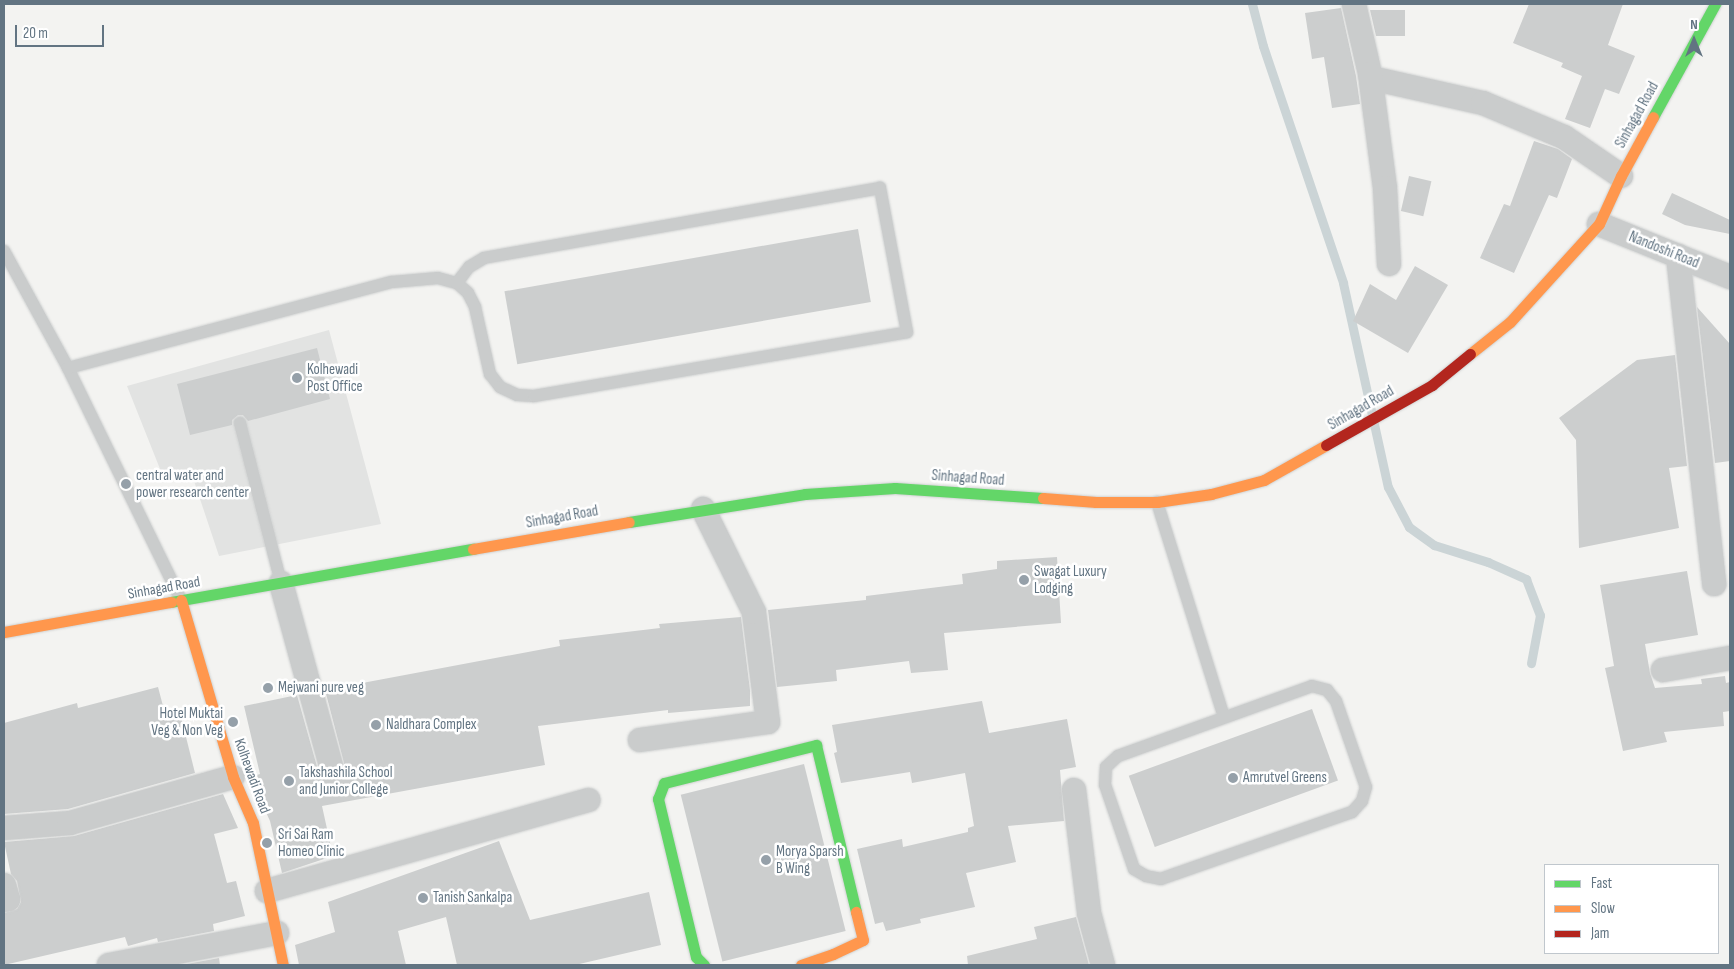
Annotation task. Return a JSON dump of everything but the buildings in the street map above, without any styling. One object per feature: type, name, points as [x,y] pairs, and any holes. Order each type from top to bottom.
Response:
[{"type":"main road","name":"Sinhagad Road","points":[[4,632],[703,509],[805,494],[895,488],[1096,502],[1157,502],[1210,494],[1264,480],[1432,385],[1510,322],[1599,224],[1621,176],[1715,4]]},
{"type":"main road","name":"Kolhewadi Road","points":[[182,600],[233,777],[253,823],[283,965]]},
{"type":"main road","points":[[704,965],[696,957],[658,799],[664,783],[816,745],[863,940],[801,965]]},
{"type":"street","points":[[1354,4],[1370,74],[1385,188],[1389,264]]},
{"type":"street","points":[[1370,74],[1371,78],[1483,103],[1564,138],[1621,176]]},
{"type":"street","name":"Nandoshi Road","points":[[1599,224],[1730,277]]},
{"type":"street","points":[[1678,256],[1714,584]]},
{"type":"street","points":[[640,740],[768,722],[754,612],[703,509]]},
{"type":"street","points":[[281,583],[331,766]]},
{"type":"street","points":[[1663,670],[1730,658]]},
{"type":"street","points":[[4,828],[70,823],[233,777]]},
{"type":"street","points":[[1074,790],[1089,913],[1103,965]]},
{"type":"street","points":[[267,891],[588,800]]},
{"type":"street","points":[[4,885],[8,899],[4,900]]},
{"type":"street","points":[[109,965],[277,933]]},
{"type":"lane","points":[[68,368],[392,282],[438,278],[457,283],[468,294],[474,307],[490,374],[500,387],[517,394],[534,396],[907,332],[880,188],[484,258],[469,266],[457,283]]},
{"type":"lane","points":[[4,251],[68,368],[182,600]]},
{"type":"lane","points":[[240,422],[281,583]]},
{"type":"lane","points":[[1157,502],[1224,717]]},
{"type":"lane","points":[[1312,686],[1327,690],[1336,701],[1366,786],[1362,801],[1352,812],[1161,879],[1146,876],[1134,869],[1105,784],[1106,767],[1118,756],[1224,717],[1312,686]]},
{"type":"shaded area","points":[[329,330],[381,524],[219,556],[191,472],[164,479],[127,386]]},
{"type":"waterway","points":[[1252,4],[1263,46],[1343,283],[1388,487],[1409,527],[1434,545],[1488,562],[1526,579],[1540,615],[1531,663]]},
{"type":"traffic: fast","points":[[1653,117],[1715,4]]},
{"type":"traffic: fast","points":[[629,522],[805,494],[895,488],[1043,498]]},
{"type":"traffic: fast","points":[[171,602],[473,549]]},
{"type":"traffic: fast","points":[[704,965],[696,957],[658,799],[664,783],[816,745],[856,912]]},
{"type":"traffic: slow","points":[[1470,354],[1510,322],[1599,224],[1621,176],[1653,117]]},
{"type":"traffic: slow","points":[[1043,498],[1096,502],[1157,502],[1211,494],[1264,480],[1326,445]]},
{"type":"traffic: slow","points":[[473,549],[629,522]]},
{"type":"traffic: slow","points":[[181,600],[233,777],[253,823],[283,965]]},
{"type":"traffic: slow","points":[[4,632],[171,602]]},
{"type":"traffic: slow","points":[[801,965],[833,954],[863,940],[856,912]]},
{"type":"traffic: jam","points":[[1326,445],[1432,385],[1470,354]]},
{"type":"place","name":"Kolhewadi Post Office","points":[[297,378]]},
{"type":"place","name":"central water and power research center","points":[[126,484]]},
{"type":"place","name":"Swagat Luxury Lodging","points":[[1024,580]]},
{"type":"place","name":"Mejwani pure veg","points":[[268,688]]},
{"type":"place","name":"Hotel Muktai Veg & Non Veg","points":[[233,722]]},
{"type":"place","name":"Naldhara Complex","points":[[376,725]]},
{"type":"place","name":"Amrutvel Greens","points":[[1233,778]]},
{"type":"place","name":"Takshashila School and Junior College","points":[[289,781]]},
{"type":"place","name":"Sri Sai Ram Homeo Clinic","points":[[267,843]]},
{"type":"place","name":"Morya Sparsh B Wing","points":[[766,860]]},
{"type":"place","name":"Tanish Sankalpa","points":[[423,898]]}]
